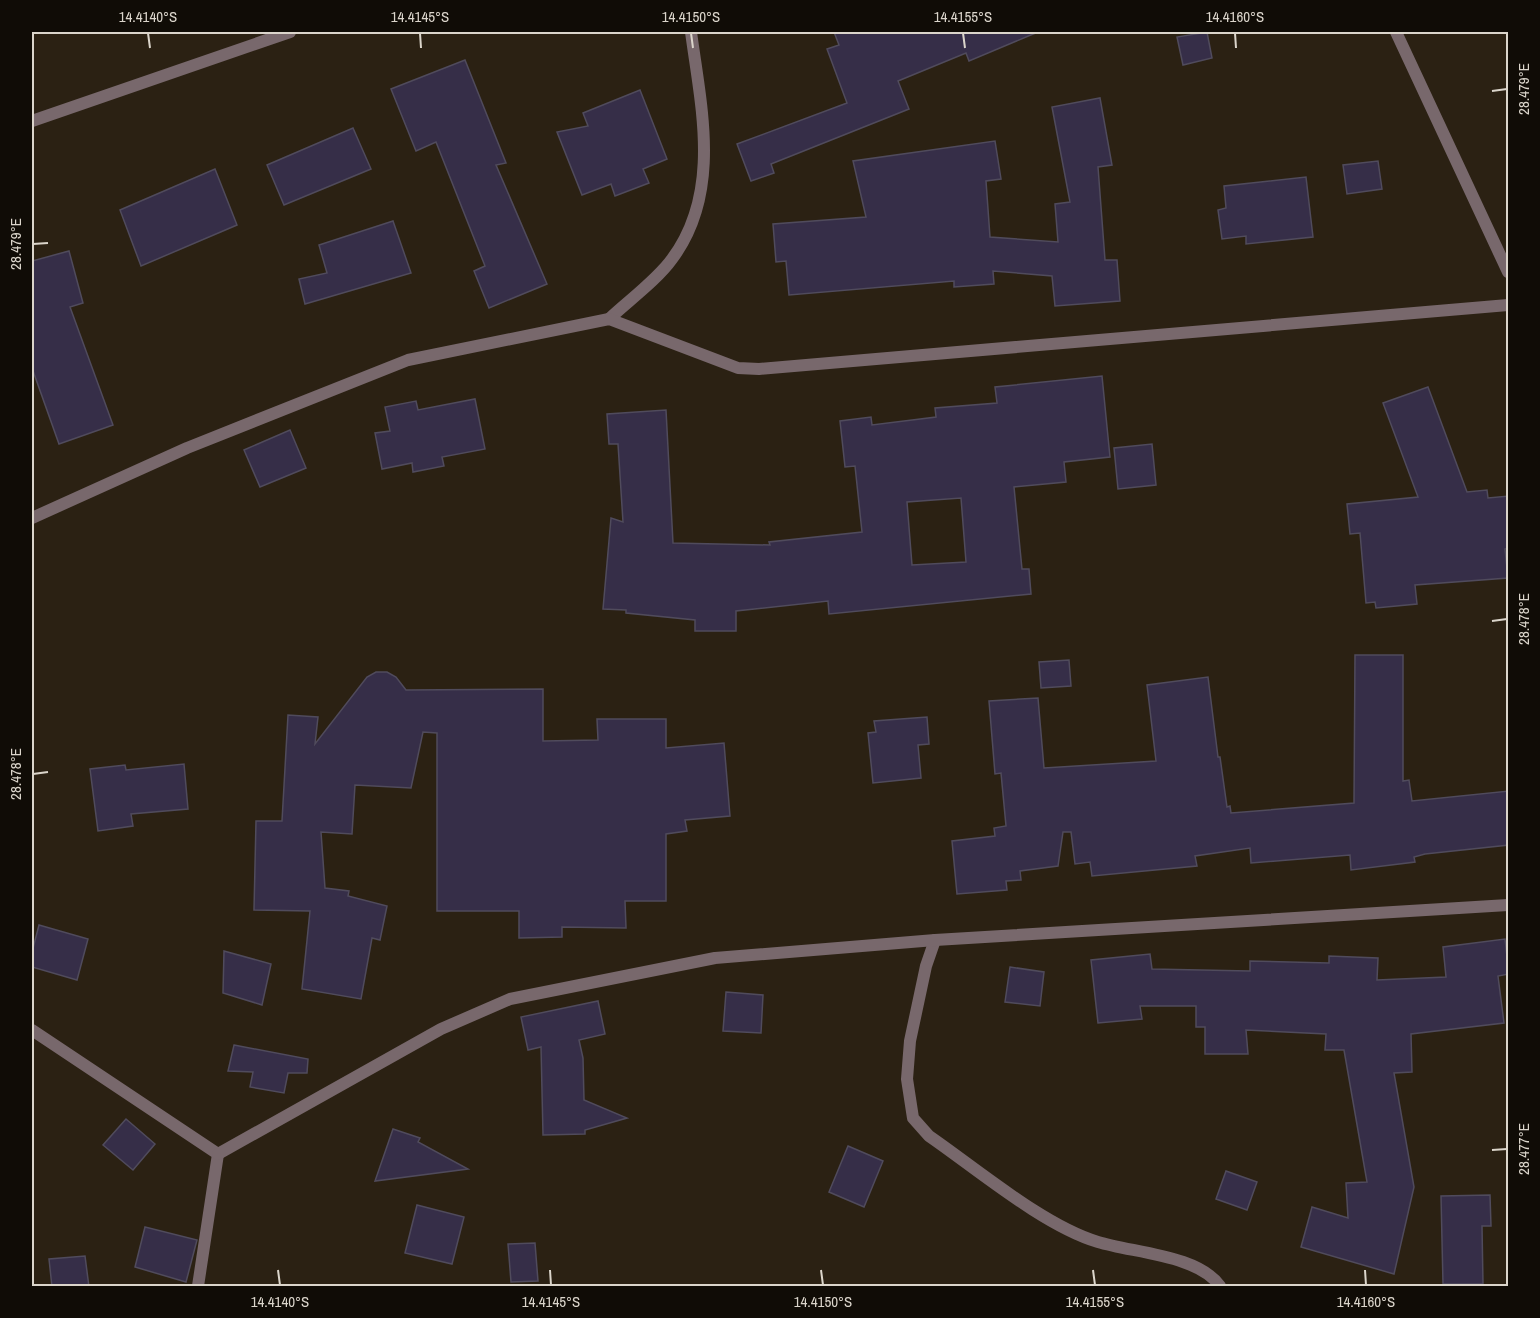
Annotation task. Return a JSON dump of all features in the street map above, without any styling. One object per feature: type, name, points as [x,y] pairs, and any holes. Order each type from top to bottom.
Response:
[{"type":"street","points":[[32,121],[290,32]]},
{"type":"street","points":[[32,518],[187,448],[408,360],[609,319],[672,259],[699,209],[706,139],[691,32]]},
{"type":"street","points":[[1396,32],[1509,272]]},
{"type":"street","points":[[609,319],[728,365],[759,369],[1509,305]]},
{"type":"street","points":[[218,1154],[441,1029],[510,999],[715,958],[935,940],[1509,905]]},
{"type":"street","points":[[935,940],[926,966],[910,1041],[907,1079],[914,1118],[929,1136],[1066,1230],[1099,1242],[1171,1259],[1200,1269],[1213,1277],[1220,1287]]},
{"type":"street","points":[[32,1030],[218,1154]]},
{"type":"street","points":[[198,1287],[218,1154]]},
{"type":"building","points":[[834,32],[1038,32],[969,61],[966,53],[898,81],[909,109],[771,164],[774,173],[751,181],[737,144],[847,103],[827,49],[839,45]]},
{"type":"building","points":[[1207,32],[1212,58],[1183,65],[1177,37]]},
{"type":"building","points":[[465,60],[506,163],[496,165],[547,284],[489,308],[474,271],[485,266],[436,142],[416,151],[391,89]]},
{"type":"building","points":[[640,90],[667,159],[643,169],[649,183],[615,196],[611,184],[582,195],[557,132],[588,126],[583,113]]},
{"type":"building","points":[[1100,98],[1112,165],[1098,167],[1105,260],[1117,260],[1120,301],[1055,306],[1052,276],[993,271],[994,284],[954,287],[954,281],[789,295],[786,261],[776,262],[773,224],[866,217],[853,161],[995,141],[1001,179],[986,181],[990,237],[1058,242],[1055,204],[1070,202],[1052,107]]},
{"type":"building","points":[[353,128],[371,169],[284,205],[267,165]]},
{"type":"building","points":[[1378,161],[1382,189],[1347,194],[1343,165]]},
{"type":"building","points":[[215,169],[237,225],[141,266],[120,210]]},
{"type":"building","points":[[1306,177],[1313,237],[1246,244],[1246,236],[1222,239],[1218,210],[1226,208],[1224,186]]},
{"type":"building","points":[[393,221],[411,273],[305,304],[299,279],[327,273],[319,245]]},
{"type":"building","points":[[69,251],[83,303],[70,307],[113,425],[59,444],[32,368],[32,261]]},
{"type":"building","points":[[1102,376],[1110,457],[1064,462],[1066,482],[1014,487],[1022,569],[1029,569],[1031,594],[829,614],[828,601],[736,611],[736,631],[695,631],[695,620],[603,609],[611,518],[623,522],[618,444],[609,444],[607,414],[666,410],[673,543],[770,545],[769,542],[862,532],[855,466],[845,467],[840,421],[871,417],[872,425],[936,417],[935,408],[997,403],[995,387]],"holes":[[[961,498],[966,562],[912,565],[907,502]]]},
{"type":"building","points":[[1428,387],[1467,492],[1487,490],[1488,498],[1509,496],[1509,548],[1505,549],[1508,578],[1415,585],[1417,604],[1376,608],[1375,602],[1366,603],[1360,533],[1350,534],[1347,504],[1418,497],[1383,403]]},
{"type":"building","points":[[475,399],[485,449],[442,457],[444,466],[413,472],[412,463],[382,469],[375,433],[390,431],[385,407],[416,401],[418,410]]},
{"type":"building","points":[[290,430],[306,468],[260,487],[244,450]]},
{"type":"building","points":[[1152,444],[1156,485],[1118,489],[1114,448]]},
{"type":"building","points":[[1355,655],[1403,655],[1403,781],[1409,780],[1412,801],[1509,791],[1509,845],[1425,854],[1414,857],[1415,862],[1351,870],[1350,855],[1251,863],[1250,848],[1195,856],[1197,866],[1092,876],[1090,862],[1075,864],[1071,832],[1063,832],[1058,866],[1020,871],[1021,880],[1006,881],[1007,890],[957,894],[952,841],[995,836],[994,828],[1006,826],[1001,773],[995,774],[989,701],[1038,698],[1044,768],[1156,761],[1147,685],[1208,677],[1218,757],[1220,757],[1227,807],[1230,806],[1231,813],[1354,803]]},
{"type":"building","points":[[1069,660],[1071,686],[1041,688],[1039,662]]},
{"type":"building","points":[[376,672],[387,672],[396,677],[406,690],[543,689],[543,741],[598,740],[597,719],[666,719],[666,748],[724,743],[730,816],[685,820],[687,831],[666,834],[666,901],[625,901],[626,928],[562,927],[562,937],[519,938],[519,911],[437,911],[437,733],[423,732],[411,788],[355,785],[352,834],[321,832],[325,888],[349,891],[348,896],[387,906],[380,940],[372,938],[361,999],[302,989],[310,911],[254,910],[256,821],[282,821],[288,715],[318,717],[315,744],[367,677]]},
{"type":"building","points":[[927,717],[929,744],[918,745],[921,778],[873,783],[868,733],[876,732],[874,721]]},
{"type":"building","points":[[184,764],[188,809],[131,814],[133,826],[98,831],[90,769],[125,765],[126,770]]},
{"type":"building","points":[[39,925],[88,939],[77,980],[32,967],[32,952]]},
{"type":"building","points":[[1505,939],[1509,974],[1498,976],[1504,1023],[1411,1034],[1412,1072],[1394,1073],[1414,1187],[1394,1274],[1301,1247],[1312,1207],[1348,1218],[1346,1183],[1367,1182],[1344,1050],[1325,1050],[1326,1034],[1246,1030],[1248,1054],[1205,1054],[1205,1027],[1196,1027],[1196,1006],[1140,1006],[1142,1019],[1098,1023],[1091,960],[1150,954],[1152,969],[1250,971],[1250,961],[1329,963],[1329,956],[1378,958],[1377,980],[1446,977],[1443,947]]},
{"type":"building","points":[[224,951],[271,964],[262,1005],[223,993]]},
{"type":"building","points":[[1010,967],[1044,972],[1040,1006],[1005,1002]]},
{"type":"building","points":[[726,992],[763,995],[761,1033],[723,1031]]},
{"type":"building","points":[[598,1001],[605,1034],[579,1040],[583,1058],[584,1100],[627,1118],[585,1130],[585,1134],[543,1135],[541,1047],[528,1050],[521,1017]]},
{"type":"building","points":[[234,1045],[308,1059],[307,1073],[288,1073],[284,1093],[250,1087],[253,1072],[228,1071]]},
{"type":"building","points":[[126,1119],[155,1144],[133,1170],[103,1145]]},
{"type":"building","points":[[393,1129],[420,1138],[418,1142],[468,1169],[375,1181]]},
{"type":"building","points":[[848,1146],[883,1161],[864,1207],[829,1192]]},
{"type":"building","points":[[1226,1171],[1257,1182],[1247,1210],[1216,1199]]},
{"type":"building","points":[[1490,1195],[1491,1226],[1482,1226],[1483,1284],[1443,1284],[1441,1196]]},
{"type":"building","points":[[417,1205],[464,1217],[452,1264],[405,1253]]},
{"type":"building","points":[[145,1227],[197,1240],[186,1282],[135,1267]]},
{"type":"building","points":[[535,1243],[538,1281],[511,1282],[508,1244]]},
{"type":"building","points":[[85,1256],[89,1287],[52,1287],[49,1259]]}]
